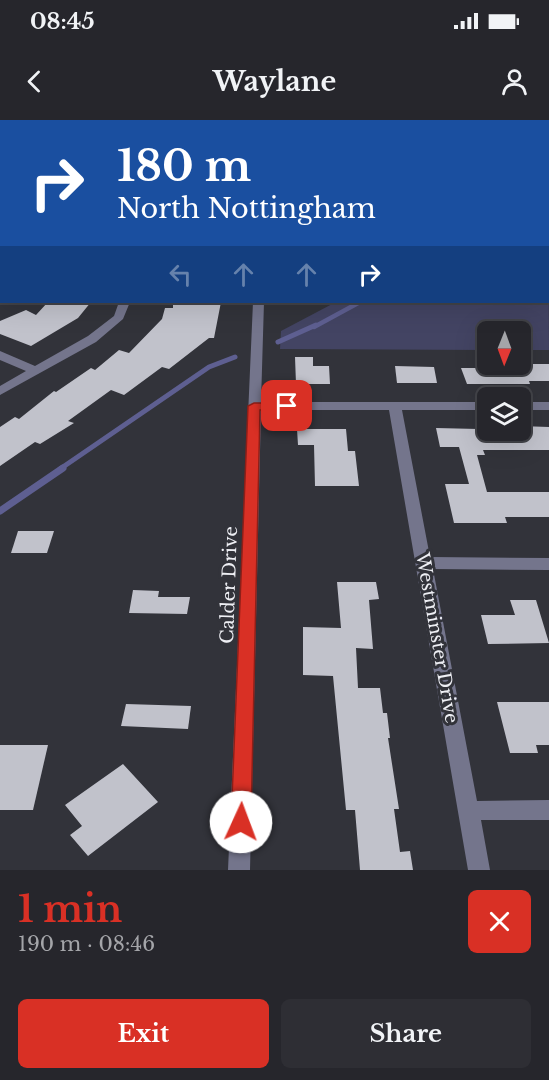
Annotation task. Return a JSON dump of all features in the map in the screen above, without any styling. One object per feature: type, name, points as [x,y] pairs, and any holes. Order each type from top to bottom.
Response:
[{"type":"street","points":[[0,392],[92,339],[119,317],[124,303]]},
{"type":"street","name":"Calder Drive","points":[[239,870],[258,303]]},
{"type":"street","points":[[0,355],[36,371]]},
{"type":"street","points":[[254,406],[477,406]]},
{"type":"street","points":[[531,406],[549,406]]},
{"type":"street","name":"Westminster Drive","points":[[395,407],[479,870]]},
{"type":"street","points":[[423,563],[549,564]]},
{"type":"street","points":[[468,811],[549,810]]},
{"type":"shaded area","points":[[334,303],[549,303],[549,350],[531,350],[531,321],[477,321],[477,350],[280,349],[281,331]]},
{"type":"building","points":[[47,303],[90,303],[78,318],[31,346],[0,334],[0,321],[26,310],[36,315]]},
{"type":"building","points":[[221,303],[214,338],[209,338],[169,369],[162,367],[124,395],[111,390],[68,421],[74,423],[40,444],[35,442],[0,466],[0,427],[15,417],[19,419],[54,391],[56,392],[91,368],[95,370],[119,350],[129,353],[162,319],[165,308],[173,308],[173,304]]},
{"type":"building","points":[[295,357],[313,357],[313,366],[329,366],[330,384],[296,384]]},
{"type":"building","points":[[531,364],[549,364],[549,381],[529,381],[530,384],[467,384],[461,368],[477,368],[477,375],[531,375]]},
{"type":"building","points":[[395,366],[434,367],[437,383],[397,383]]},
{"type":"building","points":[[531,426],[549,427],[549,450],[483,450],[485,455],[477,455],[487,492],[549,492],[549,517],[505,517],[507,523],[454,523],[445,484],[469,484],[459,447],[440,447],[436,428],[477,429],[477,441],[531,441]]},
{"type":"building","points":[[297,429],[346,429],[348,451],[355,451],[359,486],[315,486],[314,445],[298,445]]},
{"type":"building","points":[[18,531],[54,531],[47,553],[11,553]]},
{"type":"building","points":[[337,582],[376,582],[379,599],[369,600],[373,649],[356,648],[358,688],[380,688],[383,713],[387,713],[390,738],[388,738],[399,809],[394,809],[400,852],[410,851],[413,870],[360,870],[355,810],[346,810],[333,676],[303,675],[303,627],[341,628]]},
{"type":"building","points":[[133,590],[159,591],[158,597],[190,597],[187,614],[129,613]]},
{"type":"building","points":[[510,600],[536,600],[549,643],[488,644],[481,615],[515,615]]},
{"type":"building","points":[[497,702],[549,702],[549,745],[536,745],[538,753],[510,753]]},
{"type":"building","points":[[126,704],[191,706],[188,729],[121,726]]},
{"type":"building","points":[[0,745],[48,745],[33,810],[0,810]]},
{"type":"building","points":[[123,764],[158,802],[88,856],[70,835],[82,826],[65,805]]},
{"type":"waterway","points":[[314,327],[358,303]]},
{"type":"waterway","points":[[278,342],[316,325]]},
{"type":"waterway","points":[[60,469],[209,367],[235,357]]},
{"type":"waterway","points":[[0,511],[63,468]]},
{"type":"route","points":[[241,822],[254,406],[287,406]]}]
